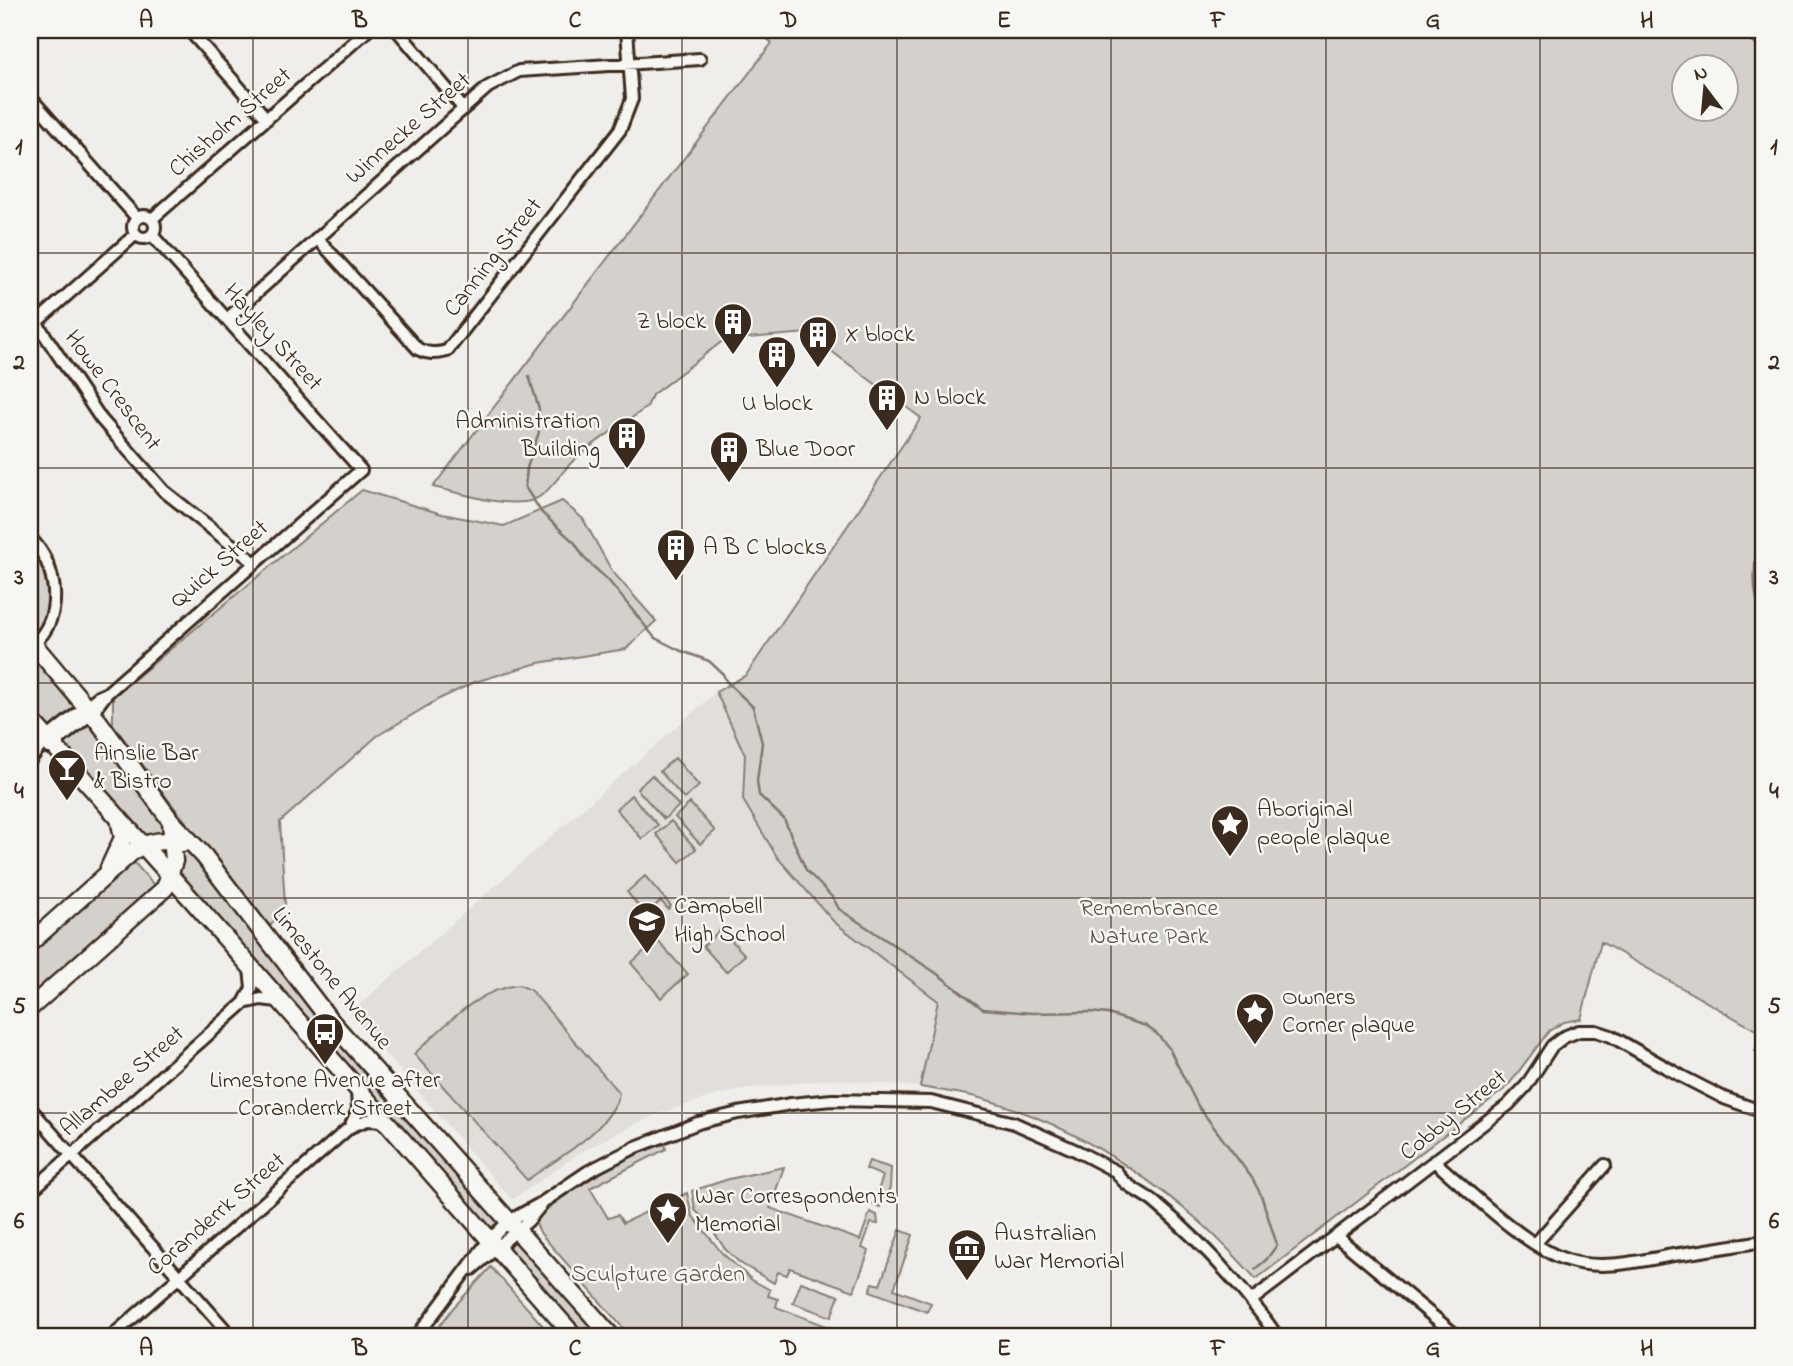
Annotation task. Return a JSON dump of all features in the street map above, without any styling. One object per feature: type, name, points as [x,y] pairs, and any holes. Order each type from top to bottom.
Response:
[{"type":"main road","name":"Limestone Avenue","points":[[32,642],[89,709],[171,821],[204,856],[329,1019],[611,1336]]},
{"type":"main road","name":"Limestone Avenue","points":[[30,719],[574,1336]]},
{"type":"main road","points":[[102,879],[123,838],[119,818]]},
{"type":"main road","points":[[30,1008],[165,888],[174,861],[171,821]]},
{"type":"main road","points":[[30,943],[143,845],[159,840],[173,841],[187,844],[204,856]]},
{"type":"main road","points":[[153,900],[172,895],[192,900]]},
{"type":"street","points":[[206,30],[192,34],[267,119]]},
{"type":"street","name":"Chisholm Street","points":[[152,219],[368,30]]},
{"type":"street","points":[[397,30],[463,108]]},
{"type":"street","name":"Canning Street","points":[[317,238],[418,348],[438,354],[447,351],[621,130],[632,99],[627,30]]},
{"type":"street","name":"Winnecke Street","points":[[227,319],[488,87],[519,71],[700,59]]},
{"type":"street","points":[[30,97],[137,218]]},
{"type":"street","points":[[147,216],[152,219],[155,226],[152,235],[145,238],[136,234],[133,224],[137,218],[147,216]]},
{"type":"street","points":[[33,325],[136,234]]},
{"type":"street","name":"Hayley Street","points":[[152,235],[361,470]]},
{"type":"street","name":"Howe Crescent","points":[[33,325],[101,419],[164,491],[255,563]]},
{"type":"street","name":"Quick Street","points":[[30,761],[361,470]]},
{"type":"street","points":[[30,538],[38,546],[49,566],[54,586],[48,630],[32,642]]},
{"type":"street","points":[[244,1003],[252,988],[250,968]]},
{"type":"street","points":[[244,1003],[261,999],[278,1001]]},
{"type":"street","name":"Allambee Street","points":[[30,1192],[244,1003]]},
{"type":"street","name":"Cobby Street","points":[[1252,1300],[1508,1104],[1526,1086],[1552,1046],[1579,1031],[1596,1031],[1611,1036],[1724,1098],[1763,1112]]},
{"type":"street","points":[[350,1126],[358,1110],[357,1090]]},
{"type":"street","points":[[417,1336],[466,1274],[493,1245],[543,1202],[589,1171],[698,1123],[738,1113],[832,1100],[931,1102],[1014,1123],[1117,1172],[1119,1178],[1148,1197],[1189,1231],[1219,1261],[1252,1300],[1277,1336]]},
{"type":"street","points":[[30,1108],[231,1336]]},
{"type":"street","points":[[350,1126],[367,1120],[385,1121]]},
{"type":"street","name":"Coranderrk Street","points":[[112,1336],[350,1126]]},
{"type":"street","points":[[1434,1161],[1535,1244],[1567,1260],[1591,1264],[1620,1263],[1763,1241]]},
{"type":"street","points":[[1535,1244],[1605,1166]]},
{"type":"street","points":[[1336,1236],[1457,1336]]},
{"type":"shaded area","name":"Campbell High School","points":[[716,692],[745,755],[743,800],[834,922],[938,1001],[920,1087],[832,1079],[753,1088],[713,1096],[658,1114],[615,1134],[575,1156],[512,1200],[350,1013]]},
{"type":"green space","name":"Remembrance Nature Park","points":[[757,30],[1763,30],[1763,1054],[1755,1051],[1761,1033],[1601,942],[1581,1019],[1564,1022],[1549,1031],[1507,1087],[1256,1279],[1217,1238],[1168,1195],[1089,1143],[1061,1128],[1002,1105],[920,1087],[938,1001],[834,922],[777,857],[743,800],[745,755],[716,692],[746,675],[921,418],[807,333],[724,340],[652,395],[647,407],[581,454],[539,497],[524,502],[501,502],[433,487],[772,43]]},
{"type":"green space","points":[[362,490],[442,514],[504,526],[562,501],[583,519],[612,571],[656,621],[626,649],[538,663],[475,682],[439,699],[377,736],[280,822],[285,905],[270,926],[169,801],[113,724],[113,697]]},
{"type":"green space","points":[[30,541],[37,549],[43,565],[49,594],[46,622],[36,640],[30,633]]},
{"type":"green space","points":[[30,647],[92,722],[171,833],[205,865],[605,1336],[580,1336],[30,711]]},
{"type":"green space","points":[[675,758],[699,786],[684,799],[660,771]]},
{"type":"green space","points":[[652,775],[679,806],[664,819],[637,789]]},
{"type":"green space","points":[[631,795],[658,825],[642,839],[616,809]]},
{"type":"green space","points":[[690,803],[715,831],[700,844],[675,817]]},
{"type":"green space","points":[[671,821],[696,849],[680,862],[656,834]]},
{"type":"green space","points":[[132,860],[160,892],[30,1007],[30,950]]},
{"type":"green space","points":[[645,876],[671,906],[668,909],[661,901],[645,914],[627,892]]},
{"type":"green space","points":[[721,929],[745,955],[726,972],[703,946]]},
{"type":"green space","points":[[657,940],[688,974],[661,998],[631,963]]},
{"type":"green space","points":[[519,985],[531,990],[619,1093],[606,1119],[595,1131],[527,1180],[414,1054],[474,1002],[503,988]]},
{"type":"green space","name":"Sculpture Garden","points":[[660,1144],[665,1145],[666,1149],[590,1188],[608,1218],[618,1215],[623,1223],[687,1193],[692,1215],[722,1253],[752,1280],[770,1290],[768,1296],[778,1299],[776,1307],[840,1331],[838,1336],[630,1336],[541,1234],[534,1220],[594,1177]]},
{"type":"green space","points":[[869,1161],[891,1168],[890,1188],[880,1207],[873,1205],[883,1176],[866,1169]]},
{"type":"green space","points":[[784,1167],[770,1208],[860,1240],[870,1212],[877,1215],[878,1224],[871,1223],[862,1248],[869,1251],[854,1291],[790,1268],[787,1275],[778,1272],[774,1283],[740,1263],[725,1249],[708,1223],[695,1210],[692,1191],[729,1179]]},
{"type":"green space","points":[[900,1230],[913,1235],[894,1289],[931,1303],[927,1312],[870,1291],[873,1283],[880,1285]]},
{"type":"green space","points":[[491,1267],[552,1336],[432,1336],[453,1308]]},
{"type":"green space","points":[[801,1282],[839,1296],[831,1317],[793,1303]]},
{"type":"waterway","points":[[1733,30],[1763,49]]},
{"type":"waterway","points":[[529,376],[539,409],[539,432],[527,468],[525,487],[542,513],[575,543],[585,559],[608,580],[655,638],[709,661],[753,707],[762,743],[757,781],[759,795],[784,819],[806,870],[833,898],[839,909],[936,973],[983,1009],[1108,1014],[1146,1026],[1157,1034],[1169,1048],[1198,1106],[1252,1178],[1261,1195],[1277,1245],[1255,1269]]},
{"type":"waterway","points":[[1760,527],[1755,584],[1763,613]]},
{"type":"place","name":"Z block","points":[[733,356]]},
{"type":"place","name":"X block","points":[[818,369]]},
{"type":"place","name":"U block","points":[[777,389]]},
{"type":"place","name":"N block","points":[[887,432]]},
{"type":"place","name":"Administration Building","points":[[627,470]]},
{"type":"place","name":"Blue Door","points":[[729,484]]},
{"type":"place","name":"A B C blocks","points":[[676,582]]},
{"type":"place","name":"Ainslie Bar & Bistro","points":[[67,802]]},
{"type":"place","name":"Aboriginal people plaque","points":[[1230,858]]},
{"type":"place","name":"Campbell High School","points":[[647,955]]},
{"type":"place","name":"Owners Corner plaque","points":[[1255,1046]]},
{"type":"place","name":"Limestone Avenue after Coranderrk Street","points":[[325,1066]]},
{"type":"place","name":"War Correspondents Memorial","points":[[668,1245]]},
{"type":"place","name":"Australian War Memorial","points":[[967,1282]]}]
